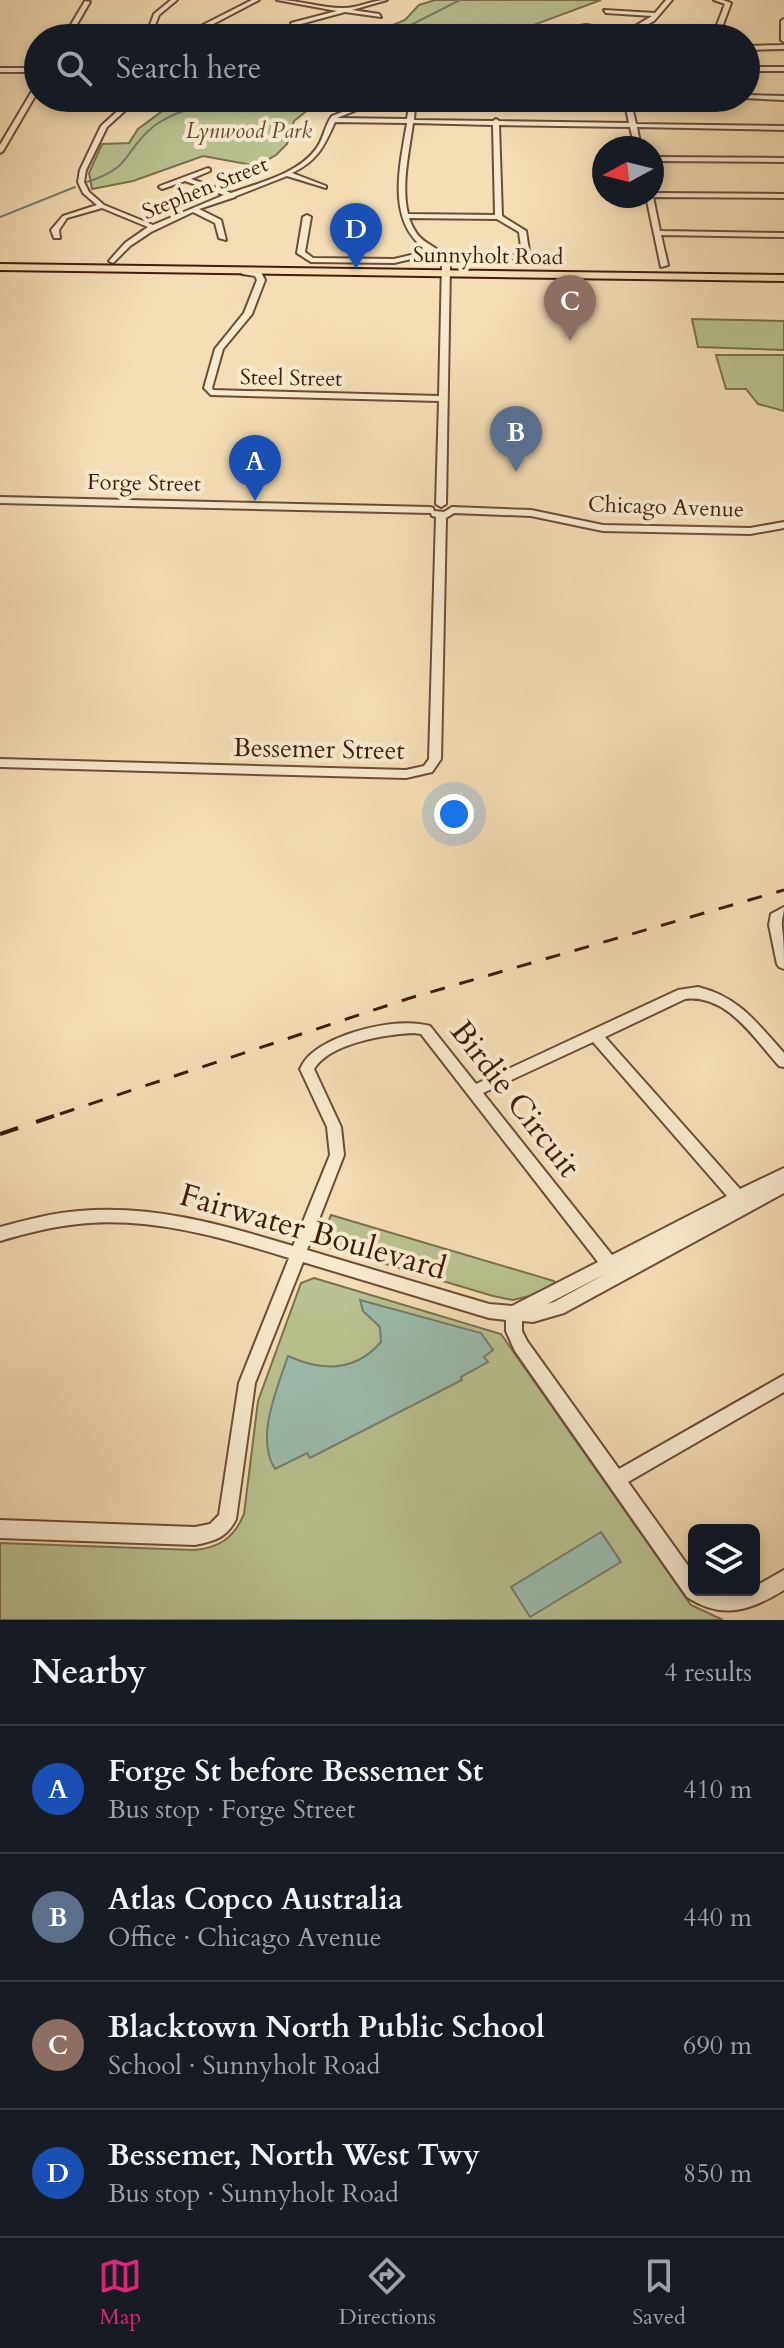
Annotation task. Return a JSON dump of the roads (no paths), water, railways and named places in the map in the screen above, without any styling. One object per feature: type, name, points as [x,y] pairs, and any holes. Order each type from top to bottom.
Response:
[{"type":"main road","name":"Sunnyholt Road","points":[[0,270],[784,280]]},
{"type":"main road","name":"Sunnyholt Road","points":[[245,274],[259,280],[446,276]]},
{"type":"street","points":[[153,24],[157,14],[174,0]]},
{"type":"street","points":[[208,24],[256,0]]},
{"type":"street","points":[[284,0],[379,16]]},
{"type":"street","points":[[296,24],[384,0]]},
{"type":"street","points":[[642,24],[656,15],[669,0]]},
{"type":"street","points":[[717,0],[728,3],[720,24]]},
{"type":"street","points":[[74,24],[87,2]]},
{"type":"street","points":[[606,11],[656,15]]},
{"type":"street","points":[[784,21],[784,40]]},
{"type":"street","points":[[760,48],[784,47]]},
{"type":"street","points":[[760,69],[784,69]]},
{"type":"street","points":[[0,70],[24,70]]},
{"type":"street","points":[[760,97],[784,98]]},
{"type":"street","points":[[0,151],[24,110]]},
{"type":"street","points":[[120,112],[104,126],[81,175],[86,193],[102,206],[153,227]]},
{"type":"street","points":[[331,120],[343,112]]},
{"type":"street","points":[[405,216],[499,217],[522,231],[525,258],[443,258],[418,241],[405,216],[402,201],[410,112]]},
{"type":"street","points":[[630,112],[635,136]]},
{"type":"street","points":[[331,120],[784,128]]},
{"type":"street","name":"Stephen Street","points":[[113,261],[130,241],[153,227],[287,174],[319,150],[331,120]]},
{"type":"street","points":[[496,121],[499,217]]},
{"type":"street","points":[[664,159],[784,160]]},
{"type":"street","points":[[162,187],[208,170]]},
{"type":"street","points":[[287,174],[324,187]]},
{"type":"street","points":[[186,179],[233,196]]},
{"type":"street","points":[[664,195],[784,196]]},
{"type":"street","points":[[57,236],[55,230],[65,217],[102,206]]},
{"type":"street","points":[[652,208],[664,265]]},
{"type":"street","points":[[195,210],[218,222],[223,238]]},
{"type":"street","points":[[307,217],[301,253],[311,260],[394,261],[436,251]]},
{"type":"street","points":[[657,233],[784,235]]},
{"type":"street","name":"Bessemer Street","points":[[0,763],[400,774],[428,769],[435,759],[446,276],[443,258]]},
{"type":"street","name":"Steel Street","points":[[259,280],[248,314],[217,354],[208,388],[211,392],[444,399]]},
{"type":"street","name":"Forge Street","points":[[0,500],[441,510]]},
{"type":"street","name":"Chicago Avenue","points":[[441,510],[531,513],[603,528],[750,531],[784,525]]},
{"type":"street","points":[[784,912],[776,917],[775,925],[784,964]]},
{"type":"street","points":[[475,1091],[683,994],[705,992],[728,1004],[784,1062]]},
{"type":"street","name":"Birdie Circuit","points":[[298,1253],[334,1165],[337,1145],[334,1127],[308,1074],[311,1058],[323,1051],[411,1025],[429,1033],[614,1270]]},
{"type":"street","points":[[595,1035],[742,1203]]},
{"type":"street","name":"Fairwater Boulevard","points":[[742,1203],[784,1174]]},
{"type":"street","name":"Fairwater Boulevard","points":[[0,1234],[69,1218],[134,1215],[192,1223],[489,1311],[533,1315],[558,1308],[614,1270],[742,1203],[784,1186]]},
{"type":"street","points":[[0,1529],[195,1536],[222,1526],[231,1509],[247,1383],[298,1253]]},
{"type":"street","points":[[514,1313],[514,1331],[521,1346],[688,1582]]},
{"type":"street","points":[[616,1480],[784,1383]]},
{"type":"street","points":[[760,1594],[784,1579]]},
{"type":"street","points":[[699,1596],[706,1604],[729,1610],[758,1596]]},
{"type":"waterway","points":[[413,24],[460,0]]},
{"type":"waterway","points":[[87,182],[113,171],[154,126],[180,112]]},
{"type":"waterway","points":[[0,217],[75,187]]},
{"type":"railway","points":[[60,1114],[410,998],[784,890]]},
{"type":"railway","points":[[60,1114],[66,1112]]},
{"type":"railway","points":[[0,1134],[60,1114]]},
{"type":"place","name":"Bessemer, North West Twy","points":[[356,269]]},
{"type":"place","name":"Blacktown North Public School","points":[[570,341]]},
{"type":"place","name":"Atlas Copco Australia","points":[[516,472]]},
{"type":"place","name":"Forge St before Bessemer St","points":[[255,501]]},
{"type":"park label","name":"Lynwood Park","points":[[249,131]]}]
